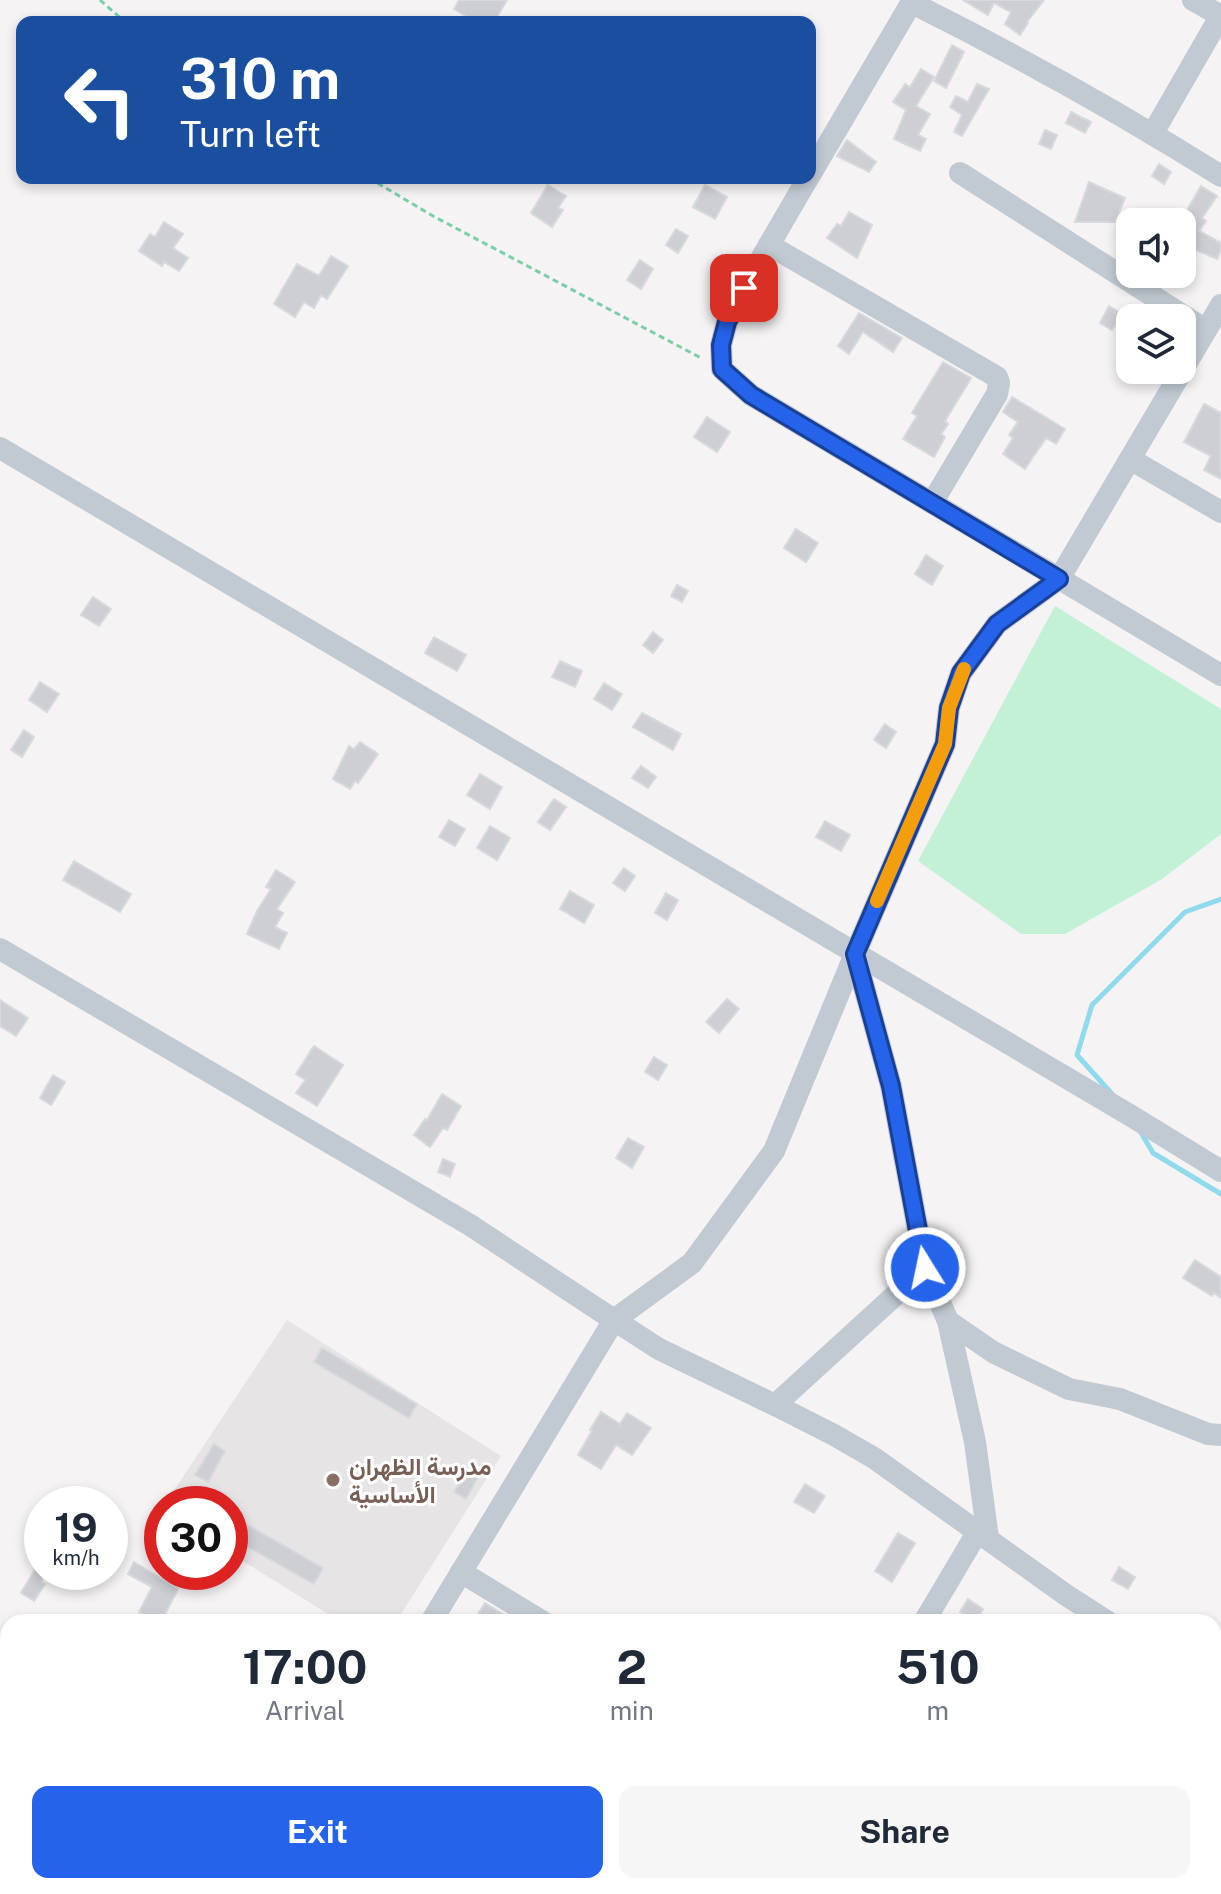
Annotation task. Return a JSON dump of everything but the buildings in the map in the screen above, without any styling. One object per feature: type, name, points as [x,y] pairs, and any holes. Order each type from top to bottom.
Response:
[{"type":"street","points":[[1153,133],[1221,16],[1193,0]]},
{"type":"street","points":[[816,164],[913,2],[1153,133],[1221,176]]},
{"type":"street","points":[[960,173],[1206,330]]},
{"type":"street","points":[[804,184],[727,322],[721,345],[722,369],[751,395],[1221,675]]},
{"type":"street","points":[[769,245],[997,377],[997,394],[932,503]]},
{"type":"street","points":[[436,1614],[614,1320],[692,1263],[774,1151],[945,744],[949,708],[961,673],[997,624],[1059,579],[1221,305]]},
{"type":"street","points":[[0,448],[1221,1171]]},
{"type":"street","points":[[1130,459],[1221,512]]},
{"type":"street","points":[[0,949],[470,1225],[659,1349],[775,1405],[874,1458],[1091,1614]]},
{"type":"street","points":[[855,954],[891,1086],[925,1268],[948,1321],[975,1442],[983,1535],[929,1614]]},
{"type":"street","points":[[775,1405],[925,1268]]},
{"type":"street","points":[[948,1321],[993,1352],[1069,1389],[1120,1399],[1208,1434],[1221,1435]]},
{"type":"street","points":[[461,1572],[530,1614]]},
{"type":"path","points":[[100,0],[118,16]]},
{"type":"path","points":[[379,184],[433,216],[722,369]]},
{"type":"shaded area","name":"مدرسة الظهران الأساسية","points":[[287,1320],[501,1456],[401,1614],[328,1614],[248,1564],[248,1486],[177,1486]]},
{"type":"green space","points":[[1055,606],[1221,709],[1221,834],[1162,879],[1065,934],[1021,934],[918,861]]},
{"type":"waterway","points":[[1113,1095],[1077,1055],[1092,1005],[1185,912],[1221,899]]},
{"type":"waterway","points":[[1140,1131],[1153,1153],[1221,1194]]},
{"type":"slow traffic","points":[[877,901],[945,744],[949,708],[964,669]]},
{"type":"place","name":"مدرسة الظهران الأساسية","points":[[333,1480]]},
{"type":"route","points":[[744,288],[727,322],[721,345],[722,369],[751,395],[1059,579],[997,624],[961,673],[949,708],[945,744],[855,954],[891,1086],[925,1268]]}]
